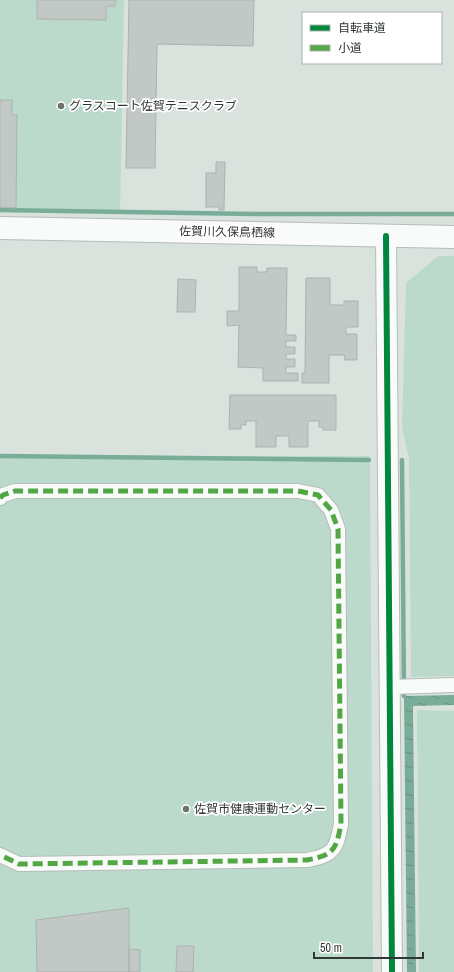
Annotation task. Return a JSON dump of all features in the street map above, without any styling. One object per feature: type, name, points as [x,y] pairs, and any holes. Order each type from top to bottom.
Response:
[{"type":"main road","name":"佐賀川久保鳥栖線","points":[[0,228],[454,236]]},
{"type":"street","points":[[386,236],[399,686],[392,972]]},
{"type":"street","points":[[0,498],[3,495],[15,491],[298,490],[318,495],[330,510],[338,529],[341,824],[338,842],[326,856],[307,860],[20,864],[0,855]]},
{"type":"street","points":[[399,686],[454,685]]},
{"type":"shaded area","name":"グラスコート佐賀テニスクラブ","points":[[0,0],[124,0],[120,214],[0,212]]},
{"type":"shaded area","points":[[438,256],[454,256],[454,676],[411,677],[409,459],[402,427],[406,283]]},
{"type":"shaded area","name":"佐賀市健康運動センター","points":[[0,456],[370,456],[373,972],[0,972]]},
{"type":"shaded area","points":[[417,710],[454,711],[454,972],[419,972]]},
{"type":"water","points":[[454,695],[454,705],[413,706],[416,972],[407,972],[404,696]]},
{"type":"building","points":[[37,0],[116,0],[115,6],[106,6],[106,20],[37,19]]},
{"type":"building","points":[[129,0],[254,0],[253,46],[157,44],[155,168],[126,168]]},
{"type":"building","points":[[0,100],[12,100],[12,115],[17,115],[16,208],[0,207]]},
{"type":"building","points":[[216,162],[225,162],[224,210],[219,210],[219,207],[206,207],[206,173],[216,173]]},
{"type":"building","points":[[239,267],[257,267],[257,272],[267,272],[267,268],[287,268],[286,335],[296,335],[296,341],[286,341],[286,347],[295,347],[295,354],[286,354],[286,359],[295,359],[295,367],[286,367],[286,373],[298,373],[298,381],[263,381],[263,368],[238,367],[239,325],[227,326],[227,311],[239,311]]},
{"type":"building","points":[[306,278],[330,278],[330,305],[344,305],[344,301],[358,301],[358,327],[346,327],[346,334],[357,334],[357,360],[345,360],[344,355],[329,355],[329,383],[302,383],[302,373],[305,373]]},
{"type":"building","points":[[178,279],[196,280],[195,312],[177,312]]},
{"type":"building","points":[[230,395],[336,395],[336,430],[323,430],[323,427],[319,427],[319,421],[308,421],[308,447],[289,447],[289,436],[276,436],[276,447],[256,447],[256,421],[246,421],[246,425],[241,425],[241,429],[229,429]]},
{"type":"building","points":[[129,908],[129,972],[37,972],[36,920]]},
{"type":"building","points":[[177,946],[194,946],[193,972],[176,972]]},
{"type":"building","points":[[129,949],[140,950],[140,972],[129,972]]},
{"type":"waterway","points":[[0,210],[254,214],[454,214]]},
{"type":"waterway","points":[[0,456],[369,460]]},
{"type":"waterway","points":[[402,460],[404,696]]},
{"type":"marked path","points":[[0,498],[3,495],[15,491],[298,491],[318,495],[331,510],[338,529],[341,824],[337,840],[332,850],[323,856],[307,860],[19,864],[0,855]]},
{"type":"cycle path","points":[[386,236],[392,972]]},
{"type":"place","name":"グラスコート佐賀テニスクラブ","points":[[61,106]]},
{"type":"place","name":"佐賀市健康運動センター","points":[[186,809]]}]
